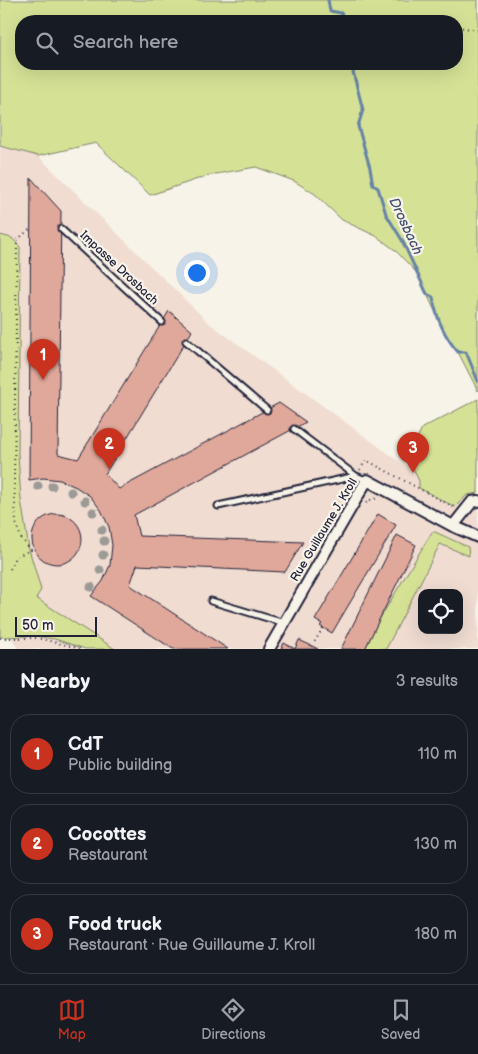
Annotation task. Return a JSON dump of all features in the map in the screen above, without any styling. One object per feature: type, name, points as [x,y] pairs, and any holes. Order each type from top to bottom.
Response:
[{"type":"street","name":"Rue Guillaume J. Kroll","points":[[269,649],[367,480],[453,526],[478,537]]},
{"type":"street","points":[[453,526],[472,502],[478,501]]},
{"type":"lane","name":"Impasse Drosbach","points":[[61,229],[162,322]]},
{"type":"lane","points":[[186,341],[267,410]]},
{"type":"lane","points":[[294,429],[356,476],[367,480]]},
{"type":"lane","points":[[218,506],[356,476]]},
{"type":"lane","points":[[211,601],[284,623]]},
{"type":"path","points":[[463,28],[478,30]]},
{"type":"path","points":[[10,569],[15,557],[31,550],[21,538],[16,523],[14,482],[17,240],[30,229]]},
{"type":"path","points":[[394,476],[455,508],[459,504]]},
{"type":"path","points":[[363,508],[370,500],[382,499]]},
{"type":"path","points":[[312,646],[323,628]]},
{"type":"path","points":[[0,638],[38,638],[82,649]]},
{"type":"shaded area","points":[[0,146],[38,156],[210,324],[404,465],[478,488],[478,649],[18,649],[0,617]]},
{"type":"green space","points":[[0,0],[478,0],[478,391],[458,352],[450,343],[417,273],[395,250],[376,236],[342,220],[315,194],[294,181],[256,167],[210,175],[150,195],[96,143],[38,156],[0,146]]},
{"type":"green space","points":[[0,235],[12,238],[20,247],[18,454],[21,500],[29,549],[41,590],[36,598],[115,649],[85,649],[55,639],[34,636],[0,637]]},
{"type":"green space","points":[[478,399],[478,493],[467,495],[455,507],[419,488],[419,481],[408,457],[422,428]]},
{"type":"green space","points":[[432,532],[468,547],[469,556],[440,544],[386,649],[365,649],[379,620]]},
{"type":"building","points":[[31,178],[61,211],[58,454],[78,459],[169,311],[192,331],[105,474],[119,489],[279,403],[306,422],[134,515],[139,536],[303,542],[285,572],[137,565],[130,585],[228,649],[173,649],[91,596],[103,581],[110,565],[112,545],[109,527],[101,510],[90,496],[60,480],[43,478],[29,480]]},
{"type":"building","points":[[52,514],[62,514],[75,521],[82,534],[82,544],[75,557],[62,564],[52,564],[43,560],[36,553],[32,544],[32,534],[36,525],[43,518]]},
{"type":"building","points":[[378,514],[396,525],[332,633],[320,626],[322,624],[315,620]]},
{"type":"building","points":[[397,535],[416,545],[365,649],[341,649]]},
{"type":"building","points":[[299,640],[318,649],[295,649]]},
{"type":"building","points":[[284,643],[295,649],[281,649]]},
{"type":"waterway","name":"Drosbach","points":[[328,0],[330,11],[341,13],[342,15]]},
{"type":"waterway","name":"Drosbach","points":[[353,70],[363,110],[358,126],[373,185],[378,188],[386,214],[402,240],[427,294],[433,297],[436,312],[445,333],[458,352],[466,352],[478,381]]},
{"type":"place","name":"CdT","points":[[43,380]]},
{"type":"place","name":"Cocottes","points":[[109,469]]},
{"type":"place","name":"Food truck","points":[[413,473]]}]
